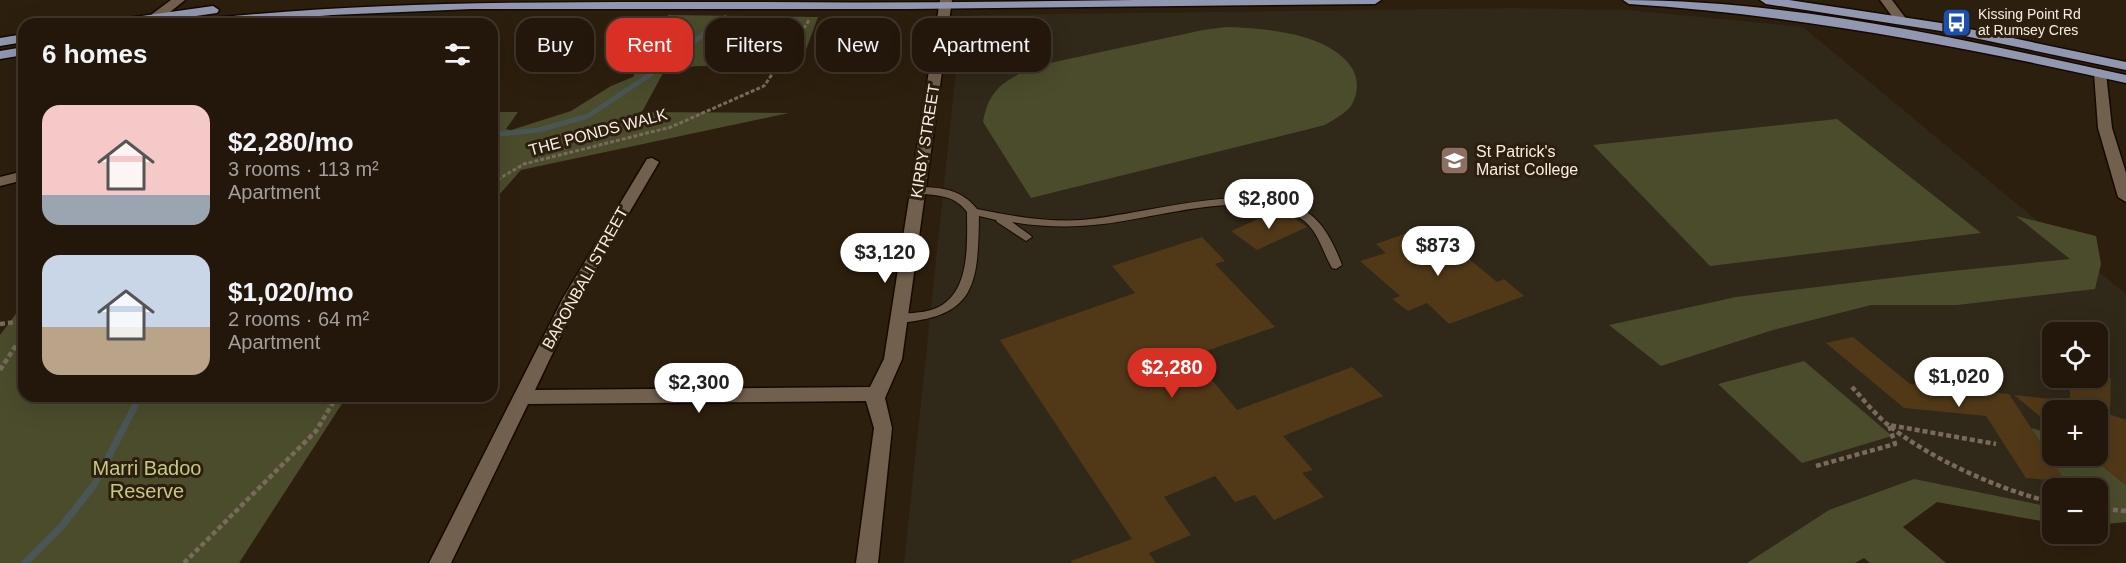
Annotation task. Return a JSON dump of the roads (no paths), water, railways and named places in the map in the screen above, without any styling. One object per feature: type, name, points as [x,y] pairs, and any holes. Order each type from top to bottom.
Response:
[{"type":"main road","points":[[235,18],[375,4],[1375,0]]},
{"type":"main road","points":[[1629,0],[1736,9],[1850,23],[1932,37],[2126,79]]},
{"type":"main road","points":[[1766,0],[1901,20],[2126,66]]},
{"type":"main road","points":[[150,18],[246,5]]},
{"type":"main road","points":[[0,42],[18,39]]},
{"type":"main road","points":[[0,55],[18,52]]},
{"type":"street","points":[[156,17],[179,0]]},
{"type":"street","points":[[1886,0],[1901,20]]},
{"type":"street","name":"KIRBY STREET","points":[[876,394],[891,368],[946,3]]},
{"type":"street","points":[[2100,73],[2105,128],[2126,197]]},
{"type":"street","name":"BARONBALI STREET","points":[[440,563],[571,298],[652,162]]},
{"type":"street","points":[[0,182],[18,177]]},
{"type":"street","points":[[523,397],[876,394],[876,406],[882,417],[883,428],[867,563]]},
{"type":"lane","points":[[897,319],[920,319],[940,313],[956,300],[968,285],[972,263],[973,212],[963,198],[950,192],[917,190]]},
{"type":"lane","points":[[973,212],[1027,222],[1082,224],[1217,202],[1278,204],[1304,216],[1325,237],[1336,265]]},
{"type":"lane","points":[[995,216],[1026,237]]},
{"type":"waterway","points":[[498,134],[539,130],[588,116],[648,76],[705,33]]},
{"type":"waterway","points":[[25,563],[61,527],[94,485],[137,402]]},
{"type":"place","name":"Kissing Point Rd at Rumsey Cres","points":[[1957,22]]},
{"type":"place","name":"St Patrick's Marist College","points":[[1455,160]]},
{"type":"park label","name":"Marri Badoo Reserve","points":[[147,480]]}]
